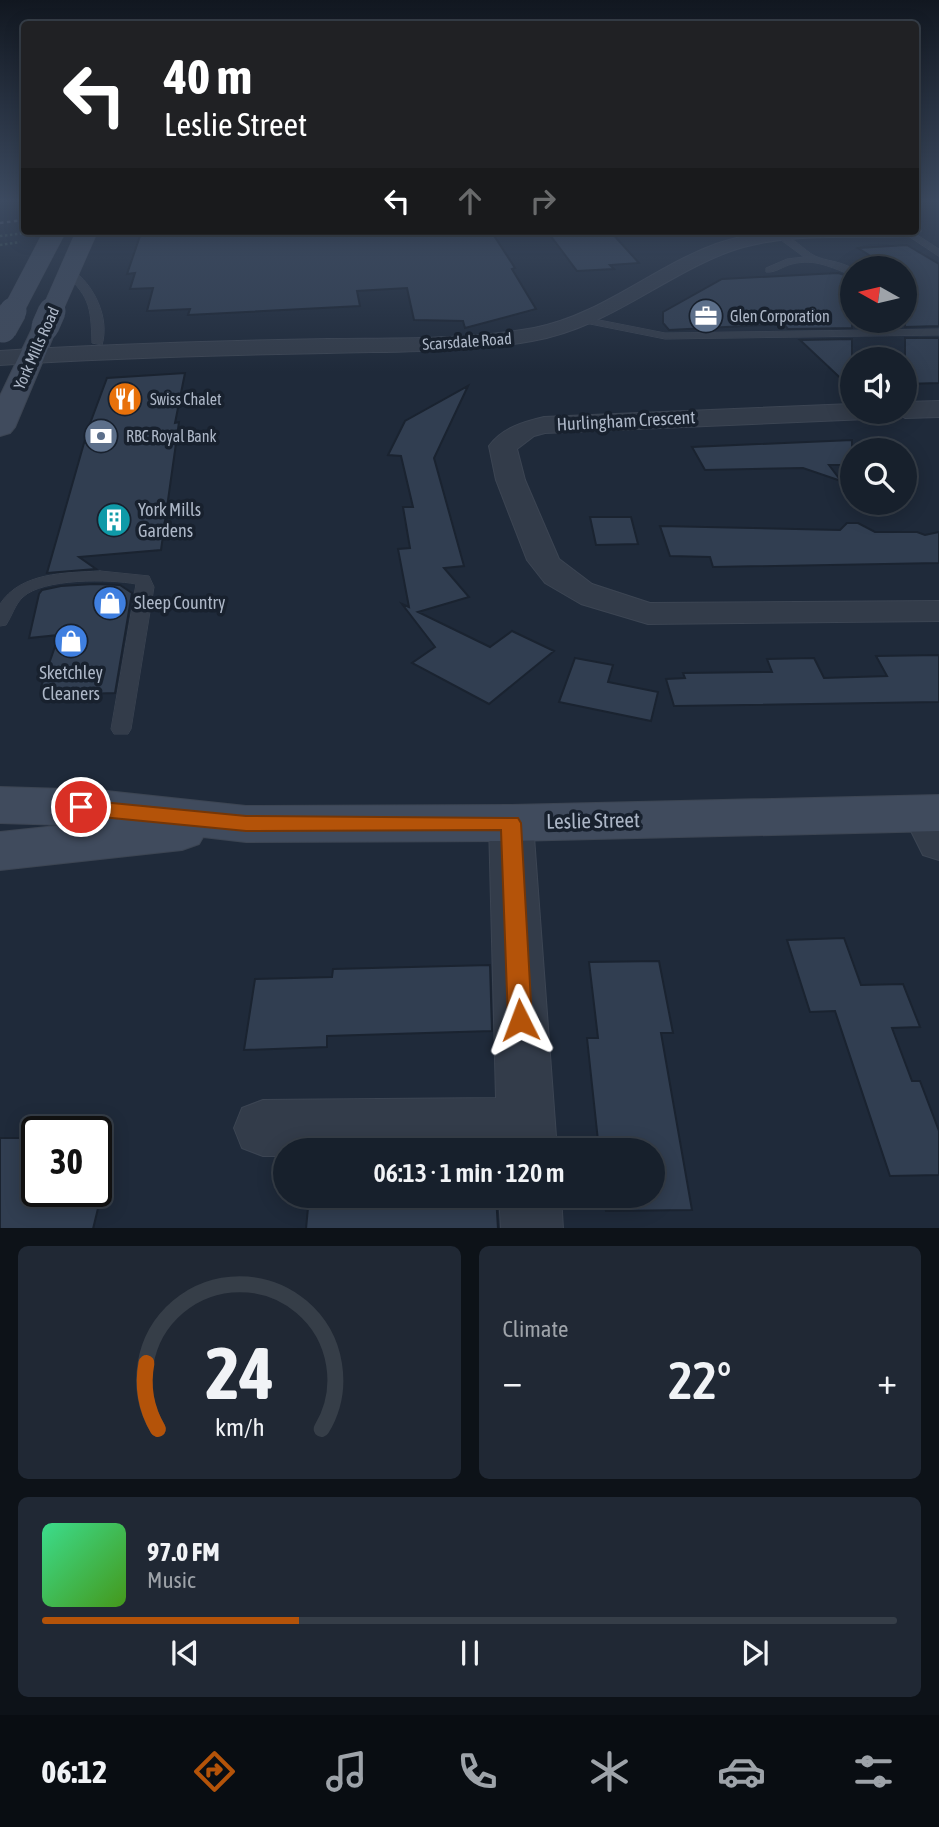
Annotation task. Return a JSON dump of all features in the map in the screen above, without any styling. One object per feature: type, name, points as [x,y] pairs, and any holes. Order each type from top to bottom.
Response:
[{"type":"main road","name":"York Mills Road","points":[[2,333],[41,257]]},
{"type":"main road","name":"York Mills Road","points":[[0,427],[75,257]]},
{"type":"main road","name":"Leslie Street","points":[[0,806],[97,808],[246,824]]},
{"type":"main road","name":"Leslie Street","points":[[0,851],[246,824],[934,823]]},
{"type":"street","name":"Scarsdale Road","points":[[0,358],[465,343],[548,332],[584,320],[704,257]]},
{"type":"street","points":[[917,410],[939,409]]},
{"type":"street","name":"Hurlingham Crescent","points":[[840,412],[556,423],[525,429],[503,446],[506,472],[539,554],[550,569],[578,589],[607,602],[648,614],[939,611]]},
{"type":"street","points":[[263,1128],[526,1138],[511,823]]},
{"type":"street","points":[[531,1208],[532,1228]]},
{"type":"lane","points":[[71,257],[66,270],[80,277],[95,300],[98,343]]},
{"type":"lane","points":[[768,270],[790,261],[813,259],[840,266]]},
{"type":"lane","points":[[584,320],[665,336],[939,332]]},
{"type":"lane","points":[[0,621],[10,598],[38,583],[107,577],[143,580],[146,587],[121,729]]},
{"type":"building","points":[[133,257],[508,257],[536,309],[465,328],[463,321],[414,320],[407,288],[357,291],[360,306],[188,315],[190,309],[147,311],[153,288],[130,289],[135,273],[127,274]]},
{"type":"building","points":[[567,257],[634,257],[639,263],[610,265],[614,269],[577,271]]},
{"type":"building","points":[[917,257],[928,257],[939,264],[939,326],[917,327]]},
{"type":"building","points":[[840,274],[840,328],[788,329],[784,324],[669,330],[663,323],[663,312],[722,279]]},
{"type":"building","points":[[905,338],[939,338],[939,383],[917,384],[917,347],[905,347]]},
{"type":"building","points":[[852,339],[852,347],[840,347],[840,378],[800,340]]},
{"type":"building","name":"York Mills Gardens","points":[[185,373],[175,423],[179,422],[161,550],[79,557],[96,569],[47,573],[88,429],[107,378]]},
{"type":"building","points":[[468,386],[434,458],[464,566],[444,568],[469,597],[418,612],[490,647],[512,631],[554,651],[489,704],[412,663],[435,647],[402,604],[409,607],[398,549],[410,548],[403,507],[413,507],[401,456],[388,455],[405,421]]},
{"type":"building","points":[[840,441],[840,465],[829,465],[840,481],[803,468],[705,470],[692,447]]},
{"type":"building","points":[[590,517],[631,517],[638,544],[596,545]]},
{"type":"building","points":[[847,523],[858,523],[875,532],[917,532],[925,535],[939,532],[939,563],[713,567],[710,557],[670,556],[660,526],[840,530]]},
{"type":"building","points":[[120,585],[132,593],[115,693],[51,695],[41,687],[59,635],[29,638],[39,594],[42,590],[61,586]]},
{"type":"building","points":[[939,655],[939,702],[674,706],[666,679],[685,678],[683,673],[772,672],[767,659],[814,658],[824,678],[887,676],[876,656]]},
{"type":"building","points":[[575,658],[613,665],[608,682],[658,692],[651,721],[559,702]]},
{"type":"building","points":[[844,938],[861,985],[903,984],[920,1027],[892,1028],[912,1081],[920,1081],[939,1131],[939,1175],[890,1176],[835,1011],[810,1012],[787,940]]},
{"type":"building","points":[[659,961],[673,1033],[661,1033],[692,1210],[606,1211],[606,1208],[665,1208],[665,1138],[598,1138],[587,1038],[598,1038],[589,962]]},
{"type":"building","points":[[490,965],[492,1031],[327,1036],[327,1047],[244,1050],[255,979],[332,977],[333,969]]},
{"type":"building","points":[[0,1138],[21,1138],[21,1207],[98,1207],[93,1228],[0,1228]]},
{"type":"building","points":[[308,1208],[497,1208],[498,1228],[306,1228]]},
{"type":"place","name":"Glen Corporation","points":[[706,316]]},
{"type":"place","name":"Swiss Chalet","points":[[125,399]]},
{"type":"place","name":"RBC Royal Bank","points":[[101,436]]},
{"type":"place","name":"York Mills Gardens","points":[[114,520]]},
{"type":"place","name":"Sleep Country","points":[[110,603]]},
{"type":"place","name":"Sketchley Cleaners","points":[[71,641]]},
{"type":"route","points":[[81,807],[246,824],[511,823],[520,1020]]}]
